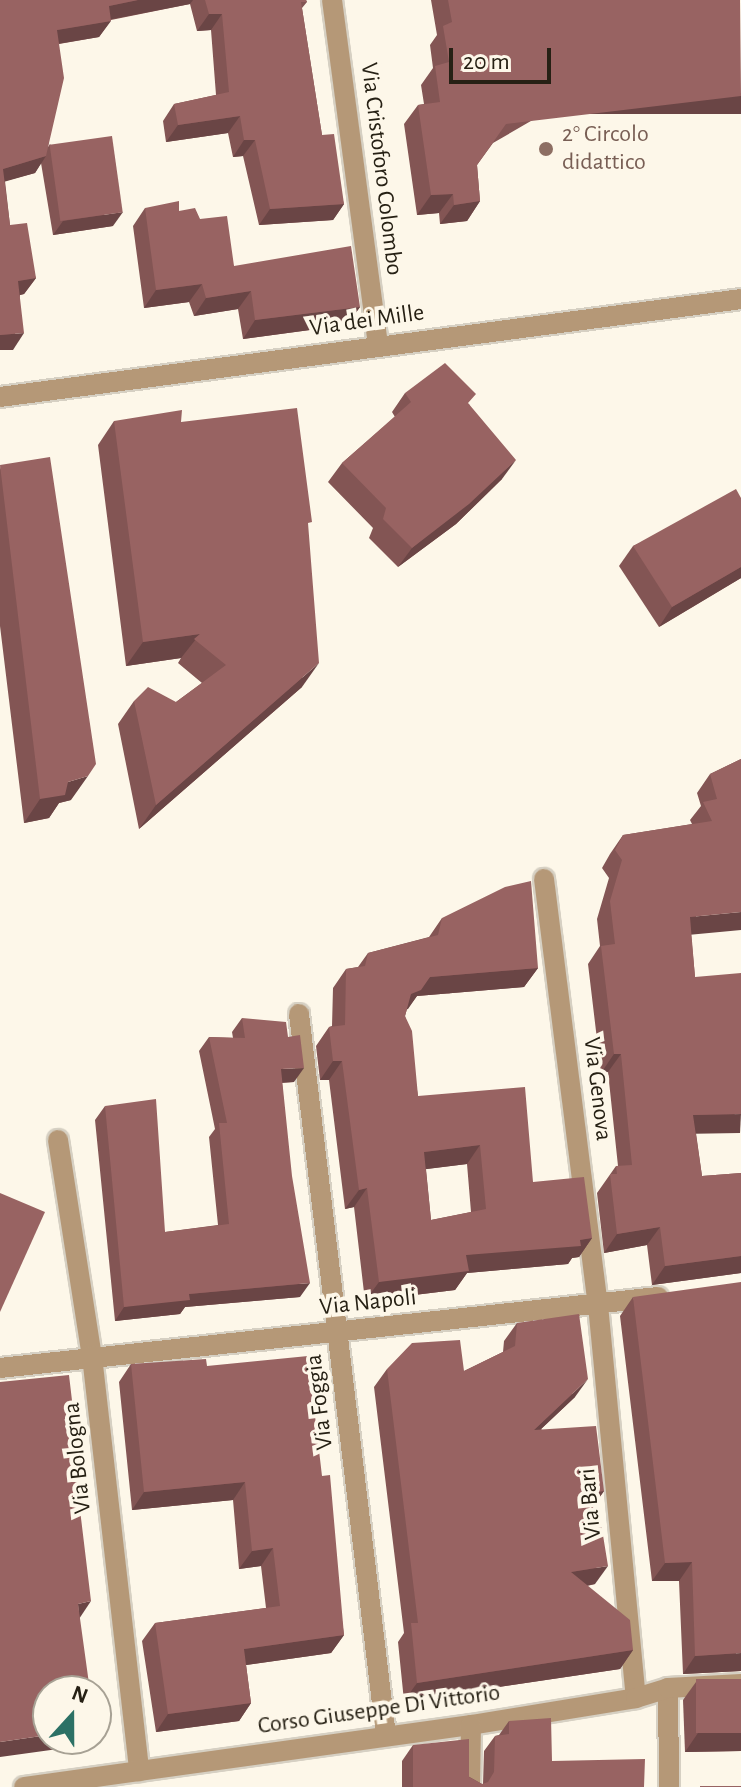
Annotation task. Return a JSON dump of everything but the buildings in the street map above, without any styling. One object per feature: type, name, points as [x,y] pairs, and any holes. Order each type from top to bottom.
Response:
[{"type":"street","name":"Via Cristoforo Colombo","points":[[332,0],[378,345]]},
{"type":"street","name":"Via dei Mille","points":[[0,397],[741,299]]},
{"type":"street","name":"Via Genova","points":[[544,879],[598,1305]]},
{"type":"street","name":"Via Foggia","points":[[299,1014],[386,1736]]},
{"type":"street","name":"Via Bologna","points":[[58,1140],[92,1356],[139,1771]]},
{"type":"street","name":"Via Napoli","points":[[0,1368],[598,1305],[684,1293]]},
{"type":"street","name":"Via Bari","points":[[598,1305],[636,1698]]},
{"type":"street","name":"Corso Giuseppe Di Vittorio","points":[[24,1787],[471,1725],[636,1698],[668,1688],[741,1684]]},
{"type":"street","points":[[668,1688],[669,1787]]},
{"type":"street","points":[[470,1787],[471,1725]]},
{"type":"place","name":"2° Circolo didattico","points":[[546,149]]}]
